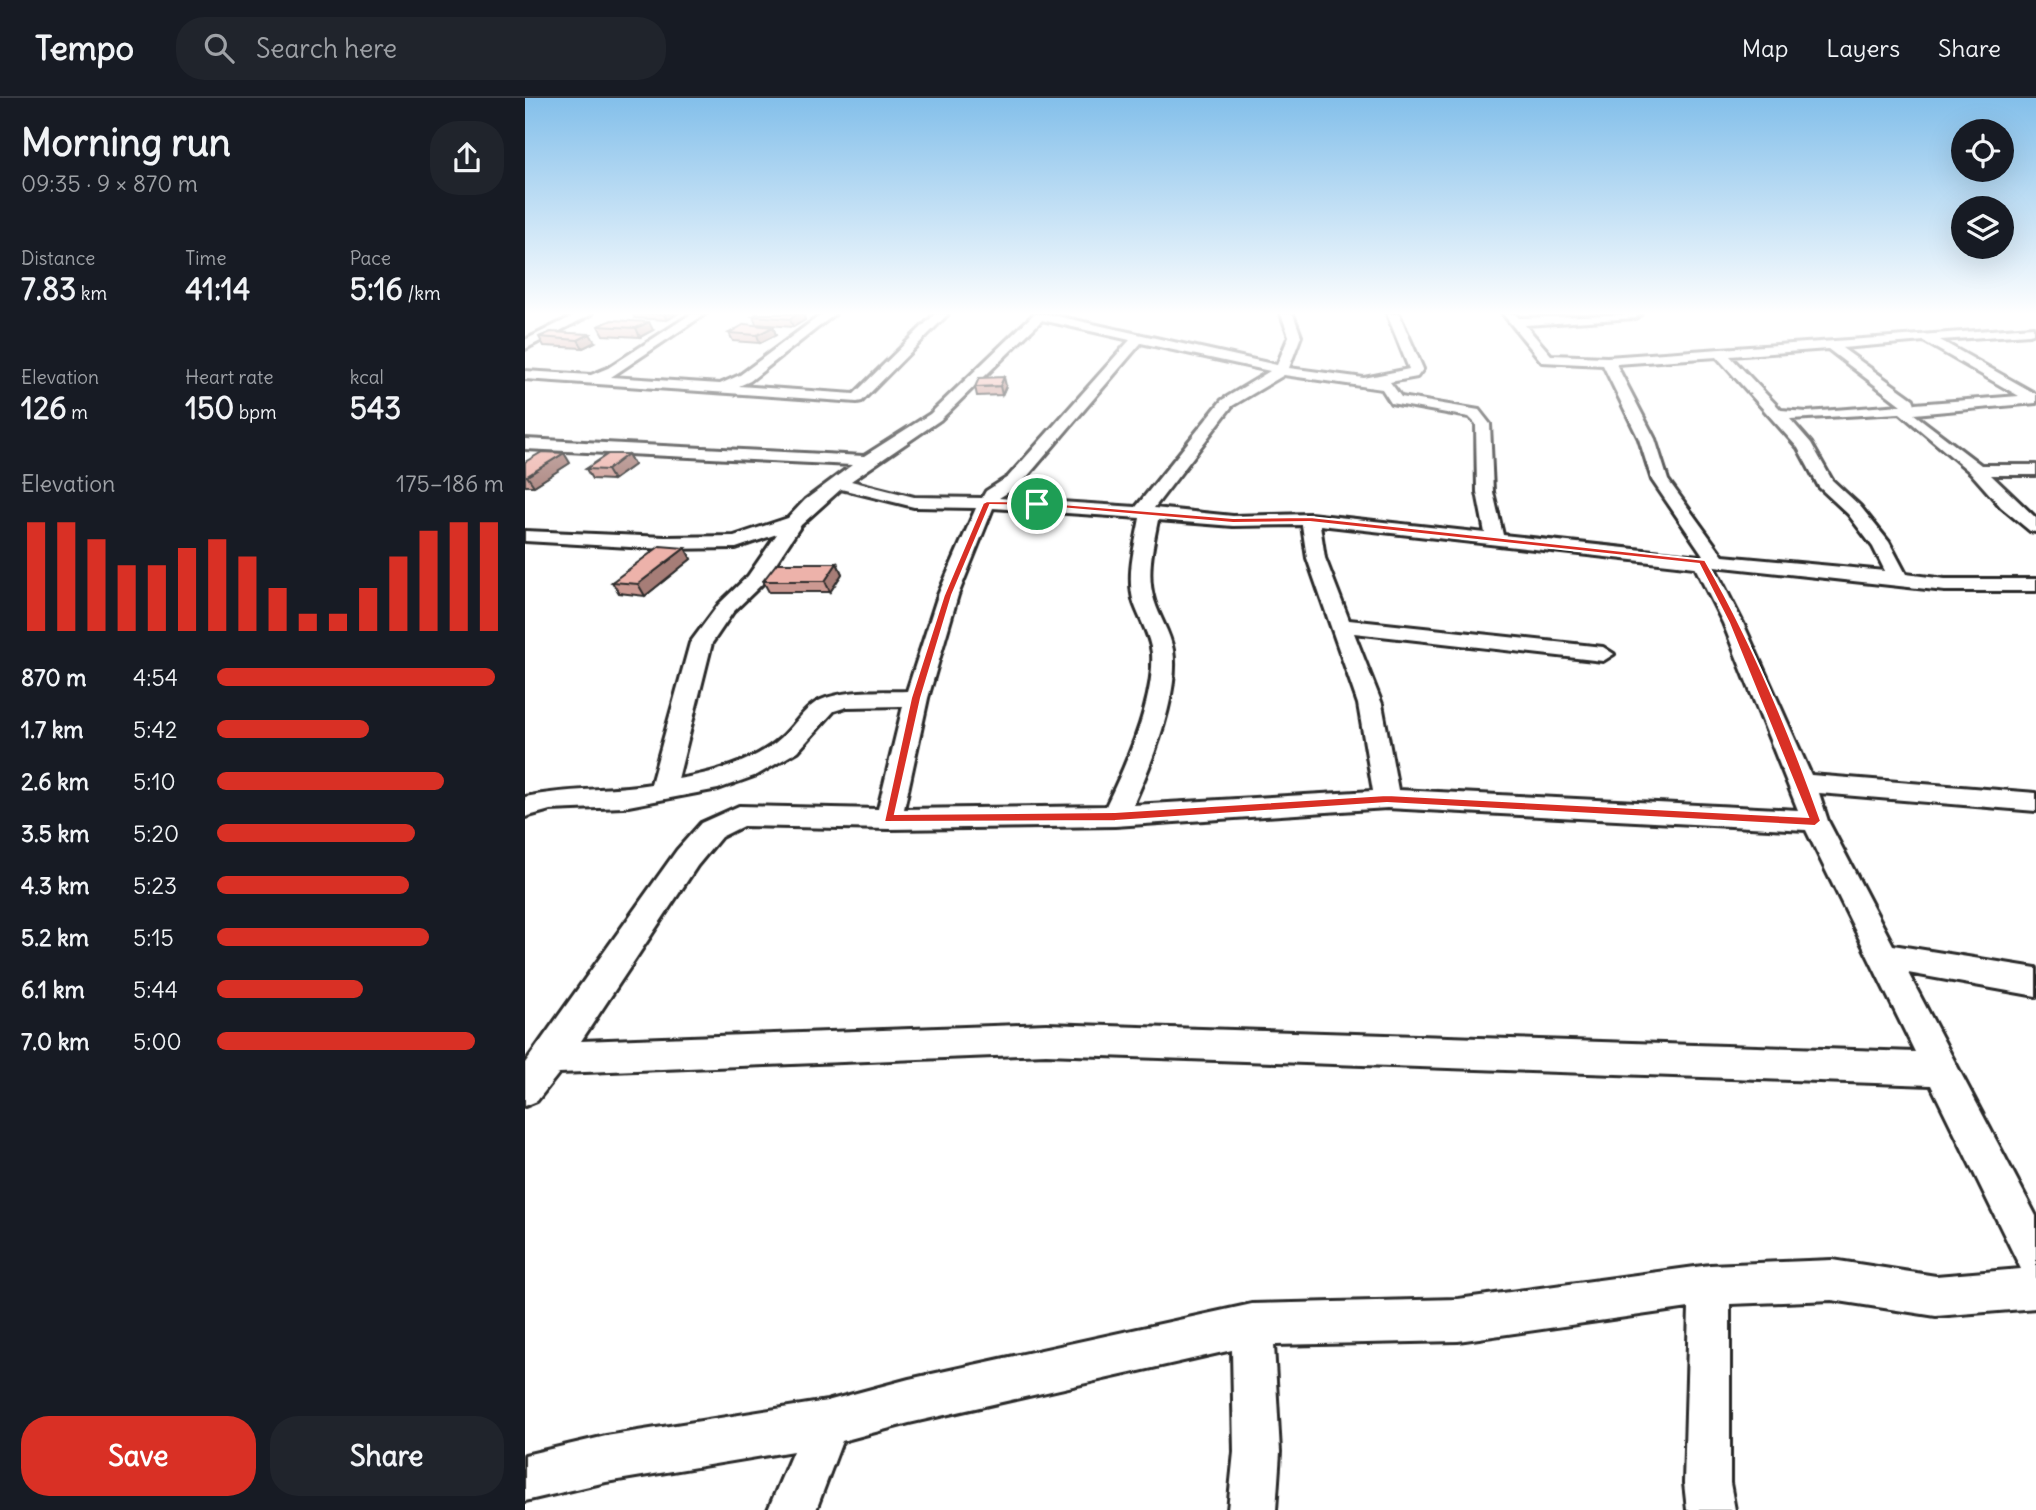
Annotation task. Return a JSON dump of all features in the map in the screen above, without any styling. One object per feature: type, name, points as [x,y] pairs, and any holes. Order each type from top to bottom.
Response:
[{"type":"street","points":[[591,380],[859,398],[877,380]]},
{"type":"street","points":[[725,387],[743,380]]},
{"type":"street","points":[[662,791],[701,643],[726,608],[755,580],[794,522],[867,461],[935,417],[973,380]]},
{"type":"street","points":[[888,819],[916,698],[948,595],[987,503],[992,495],[1014,481],[1101,380]]},
{"type":"street","points":[[1115,817],[1133,779],[1154,706],[1163,659],[1161,639],[1142,592],[1146,511],[1227,403],[1266,380]]},
{"type":"street","points":[[1349,380],[1387,385],[1393,397],[1404,402],[1477,414],[1483,424],[1485,492],[1495,539]]},
{"type":"street","points":[[1363,382],[1376,380]]},
{"type":"street","points":[[1617,380],[1643,429],[1660,480],[1708,560],[1802,783],[1815,821],[2036,1257]]},
{"type":"street","points":[[1745,380],[1805,446],[1825,483],[1854,510],[1882,546],[1899,579]]},
{"type":"street","points":[[1875,380],[1908,402],[1907,415],[1977,470],[1979,476],[2036,527]]},
{"type":"street","points":[[2001,380],[2035,399]]},
{"type":"street","points":[[1777,414],[1807,416],[2035,399]]},
{"type":"street","points":[[525,444],[621,451],[787,454],[867,461]]},
{"type":"street","points":[[1977,470],[2036,470]]},
{"type":"street","points":[[838,483],[914,502],[1146,511],[1233,521],[1310,519],[1899,579],[1945,586],[2036,585]]},
{"type":"street","points":[[1310,519],[1315,558],[1370,704],[1387,799]]},
{"type":"street","points":[[525,536],[665,543],[736,542],[794,522]]},
{"type":"street","points":[[1341,625],[1603,654]]},
{"type":"street","points":[[525,807],[550,801],[623,798],[709,783],[748,769],[789,745],[826,706],[845,701],[916,698]]},
{"type":"street","points":[[1802,783],[2036,802]]},
{"type":"street","points":[[525,1089],[551,1058],[687,858],[711,830],[739,816],[888,819],[1115,817],[1387,799],[1815,821]]},
{"type":"street","points":[[1883,957],[2036,982]]},
{"type":"street","points":[[551,1058],[1046,1039],[1939,1069]]},
{"type":"street","points":[[525,1478],[606,1459],[827,1423],[909,1401],[1252,1325],[1458,1320],[1710,1285],[1832,1280],[1936,1296],[2036,1288]]},
{"type":"street","points":[[1710,1285],[1707,1483],[1711,1510]]},
{"type":"street","points":[[1252,1325],[1257,1452],[1252,1510]]},
{"type":"street","points":[[792,1510],[827,1423]]},
{"type":"building","points":[[978,380],[1003,380],[1000,386],[975,387]]},
{"type":"building","points":[[542,452],[564,453],[525,476],[525,462]]},
{"type":"building","points":[[608,454],[628,454],[607,470],[586,469]]},
{"type":"building","points":[[660,546],[685,548],[638,584],[612,582]]},
{"type":"building","points":[[777,563],[837,563],[825,581],[763,581]]},
{"type":"route","points":[[987,503],[1037,504],[1233,521],[1310,519],[1631,552],[1702,562],[1733,623],[1802,783],[1815,821],[1387,799],[1115,817],[888,819],[916,698],[948,595],[987,503]]}]
